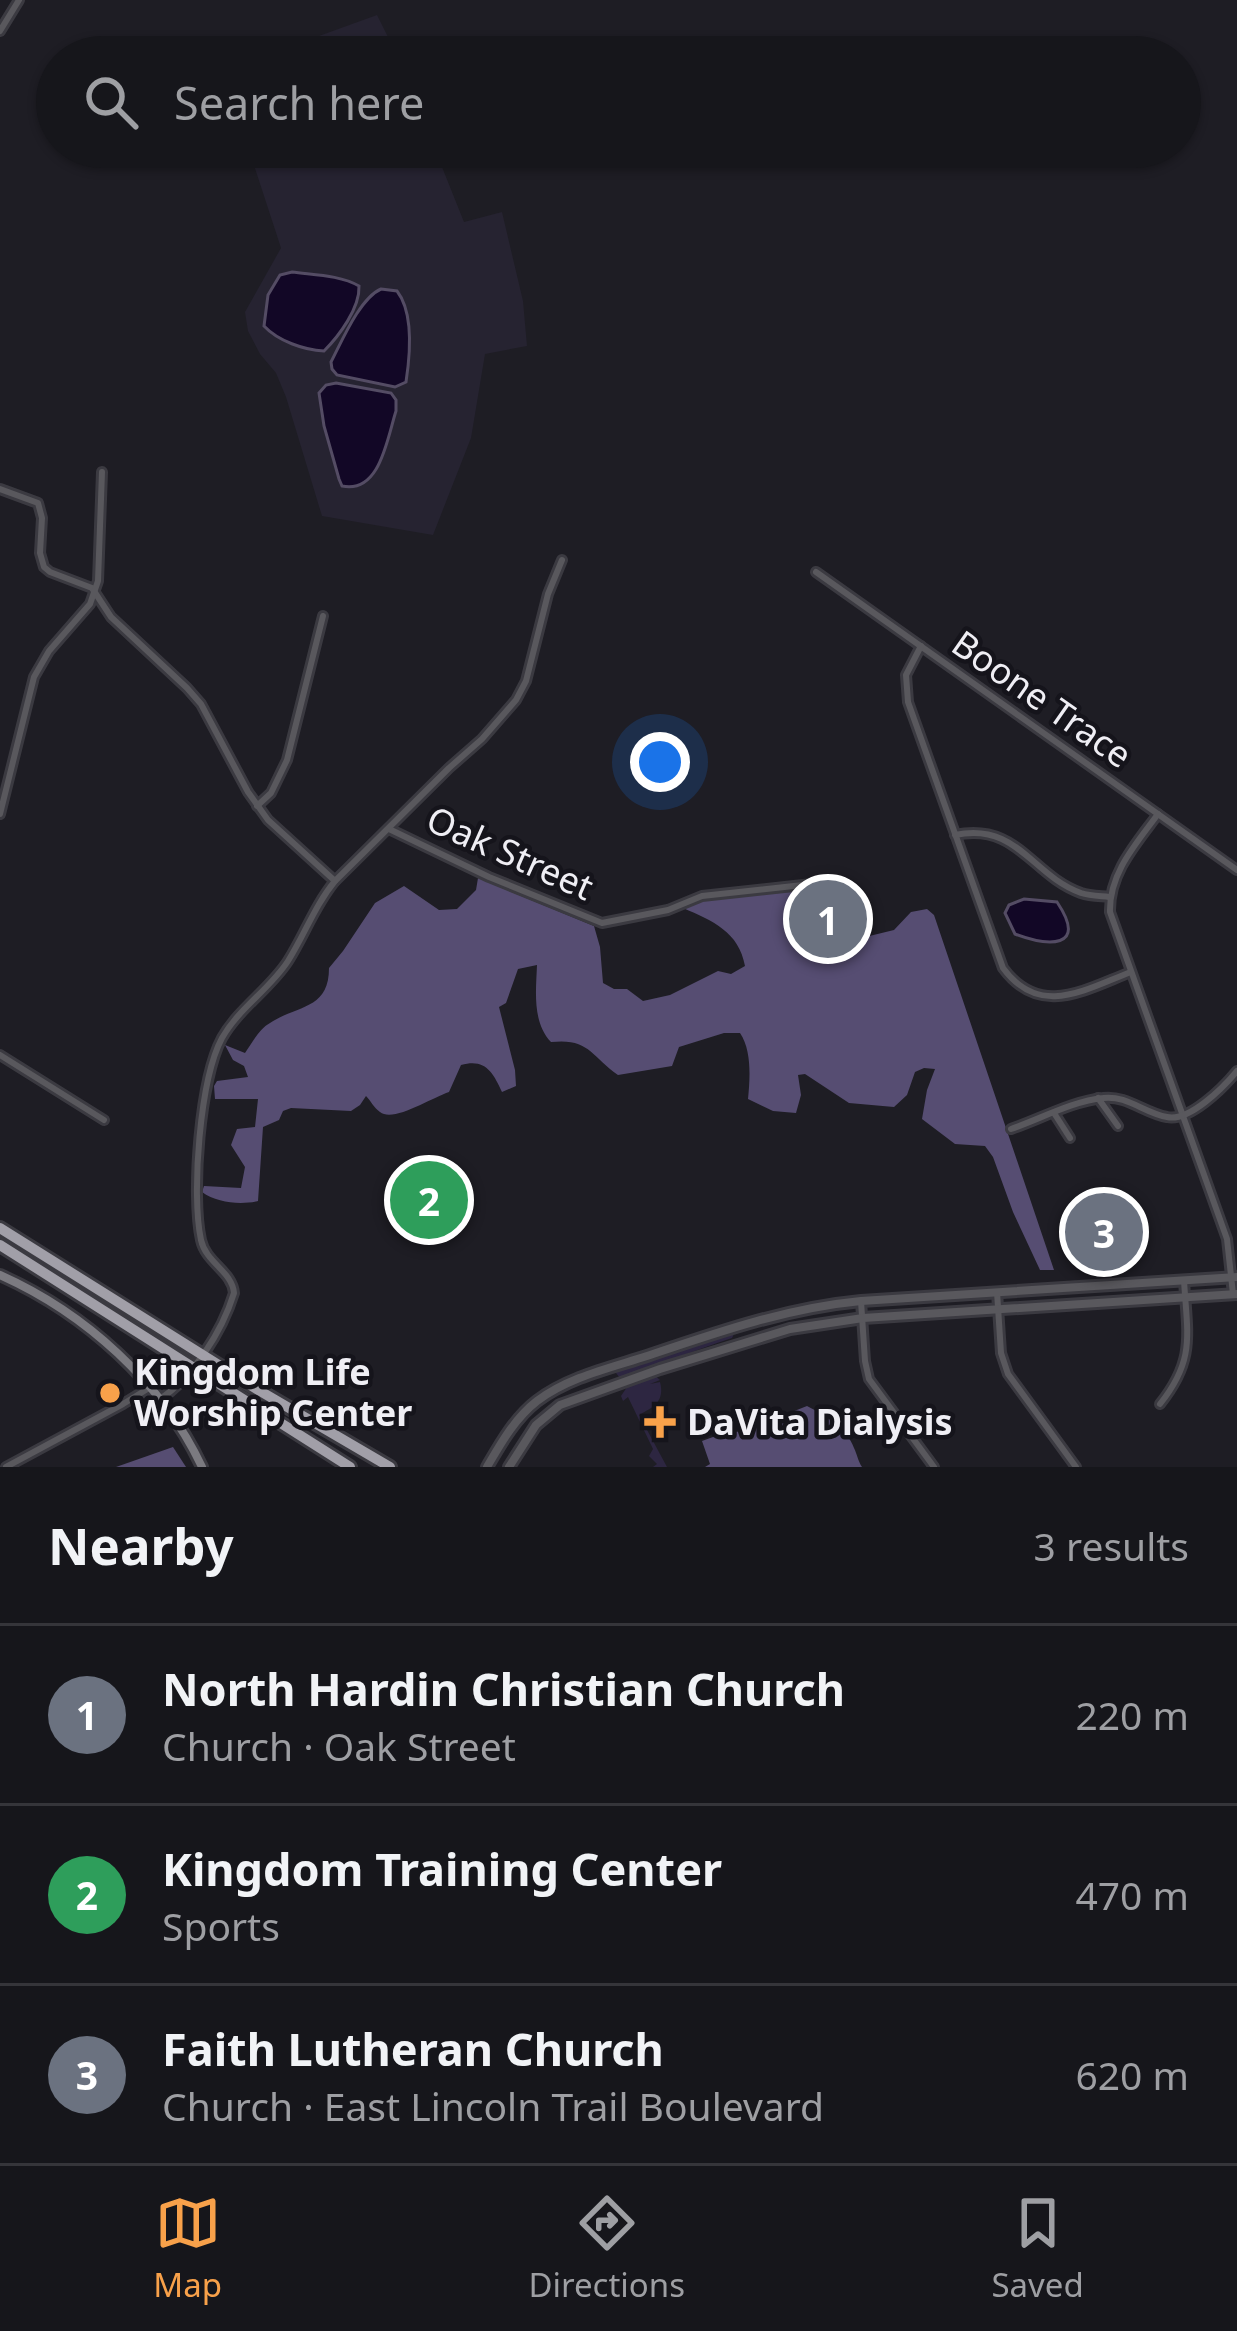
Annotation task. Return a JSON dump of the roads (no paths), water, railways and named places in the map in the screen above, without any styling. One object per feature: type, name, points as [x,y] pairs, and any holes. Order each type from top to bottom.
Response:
[{"type":"highway","points":[[0,1228],[390,1467]]},
{"type":"highway","points":[[0,1245],[350,1467]]},
{"type":"main road","points":[[0,1275],[52,1302],[128,1363],[202,1467]]},
{"type":"street","points":[[0,31],[19,0]]},
{"type":"street","points":[[0,814],[34,676],[95,591],[102,472]]},
{"type":"street","points":[[0,489],[33,500],[41,508],[44,567],[95,591],[114,621],[201,704],[257,806],[335,880]]},
{"type":"street","points":[[158,1400],[176,1387],[202,1353],[235,1289],[208,1257],[201,1238],[200,1144],[213,1062],[224,1035],[288,962],[335,880],[482,739],[516,700],[562,560]]},
{"type":"street","name":"Boone Trace","points":[[816,572],[1237,870]]},
{"type":"street","points":[[257,806],[276,786],[286,760],[323,616]]},
{"type":"street","points":[[921,646],[909,666],[905,688],[999,957],[1011,978],[1035,995],[1065,997],[1131,972]]},
{"type":"street","points":[[509,1467],[536,1425],[572,1400],[770,1334],[862,1318],[1235,1294],[1227,1239],[1110,912],[1109,897],[1118,870],[1158,814]]},
{"type":"street","name":"Oak Street","points":[[389,829],[602,923],[668,910],[702,896],[821,883]]},
{"type":"street","points":[[956,835],[974,831],[995,835],[1078,892],[1109,897]]},
{"type":"street","points":[[0,1055],[104,1120]]},
{"type":"street","points":[[1011,1129],[1098,1098],[1124,1100],[1168,1118],[1183,1116],[1237,1071]]},
{"type":"street","points":[[1098,1098],[1118,1126]]},
{"type":"street","points":[[1054,1113],[1070,1138]]},
{"type":"street","points":[[488,1467],[509,1431],[552,1391],[769,1316],[862,1301],[1234,1277]]},
{"type":"street","points":[[1160,1405],[1187,1357],[1184,1280]]},
{"type":"street","points":[[998,1292],[1001,1353],[1007,1374],[1076,1467]]},
{"type":"street","points":[[862,1301],[869,1379],[934,1467]]},
{"type":"street","points":[[6,1467],[150,1388]]},
{"type":"place","name":"North Hardin Christian Church","points":[[828,919]]},
{"type":"place","name":"Kingdom Training Center","points":[[429,1200]]},
{"type":"place","name":"Faith Lutheran Church","points":[[1104,1232]]},
{"type":"place","name":"Kingdom Life Worship Center","points":[[110,1393]]},
{"type":"place","name":"DaVita Dialysis","points":[[660,1422]]}]
